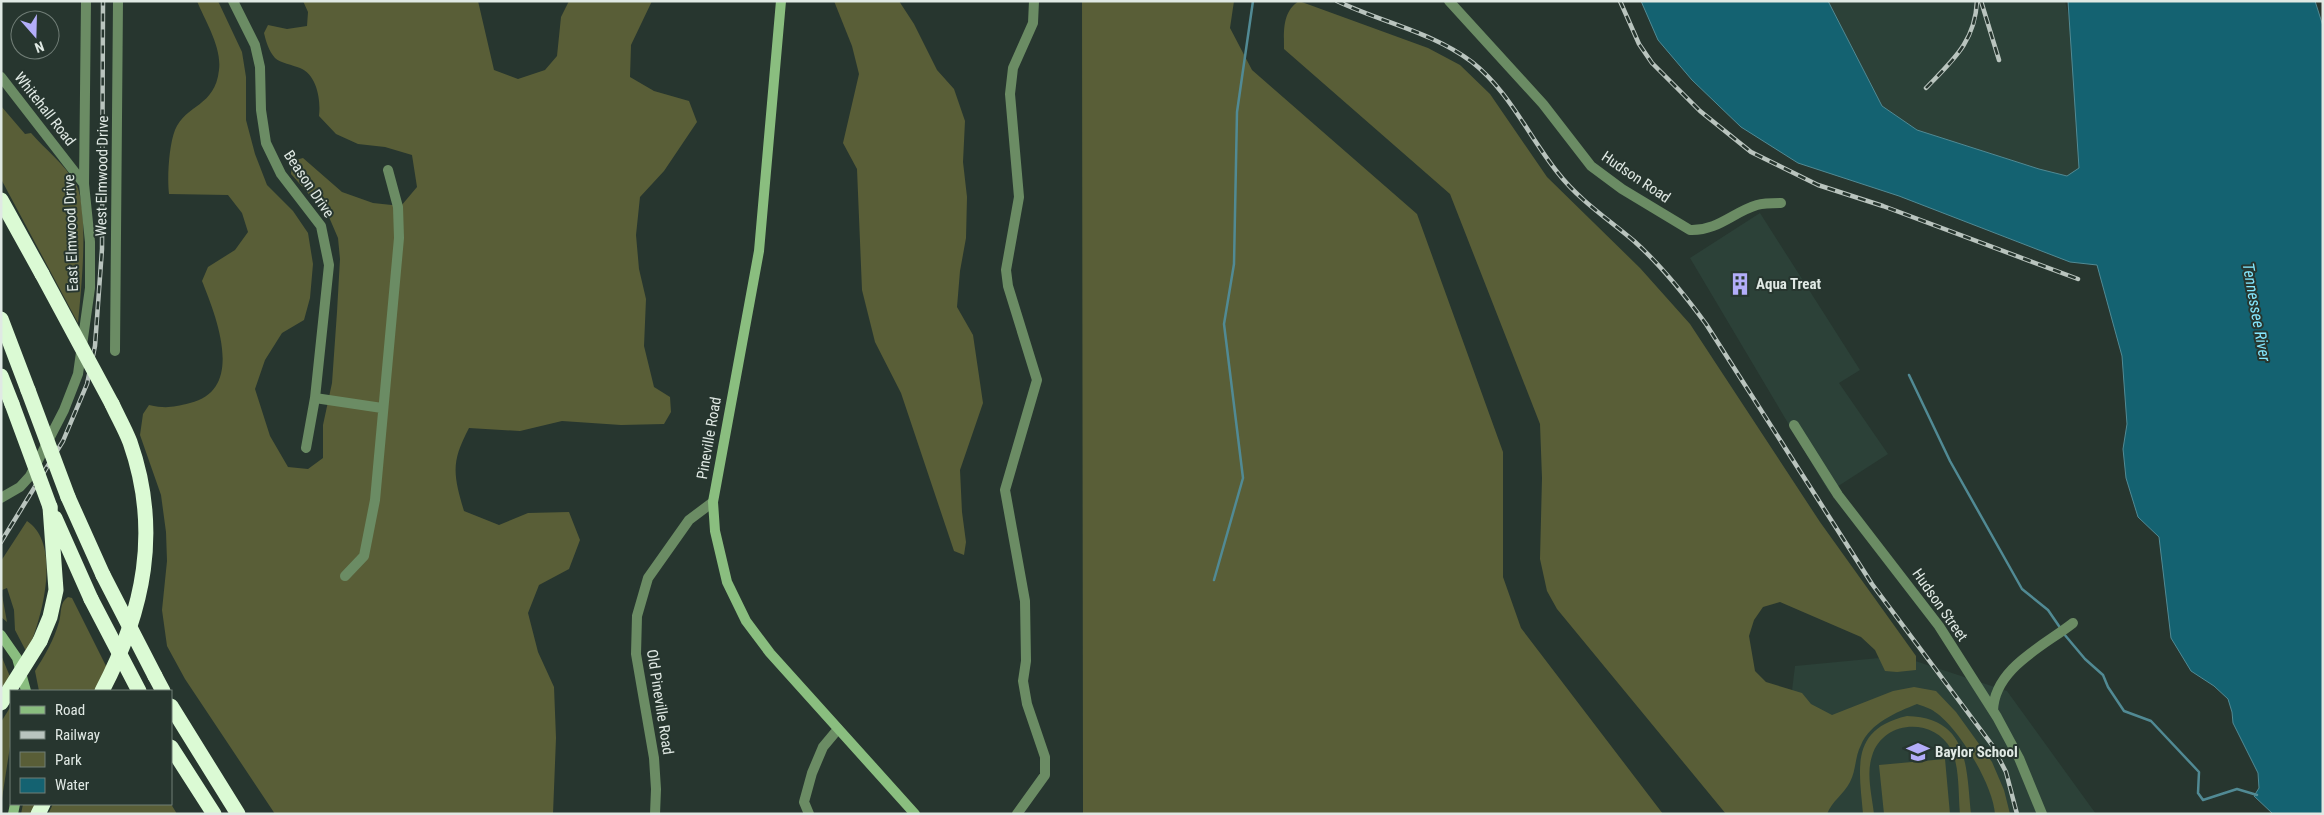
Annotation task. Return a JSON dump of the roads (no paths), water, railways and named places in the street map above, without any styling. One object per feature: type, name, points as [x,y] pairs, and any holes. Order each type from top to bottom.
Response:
[{"type":"highway","points":[[1,200],[112,404],[130,441],[139,474],[144,499],[146,540],[143,582],[135,618],[123,649],[102,690]]},
{"type":"highway","points":[[1,319],[68,497],[103,574],[162,690]]},
{"type":"highway","points":[[1,376],[50,507],[91,599],[138,690]]},
{"type":"highway","points":[[1,703],[40,641],[50,617],[56,590],[50,507]]},
{"type":"highway","points":[[172,708],[238,814]]},
{"type":"highway","points":[[172,749],[214,814]]},
{"type":"main road","name":"Pineville Road","points":[[781,1],[759,251],[713,502],[715,531],[726,582],[746,621],[770,653],[914,814]]},
{"type":"main road","points":[[1,635],[17,658],[26,690]]},
{"type":"street","name":"East Elmwood Drive","points":[[1,498],[20,488],[30,476],[64,410],[78,374],[90,288],[90,242],[84,184],[86,1]]},
{"type":"street","name":"West Elmwood Drive","points":[[115,352],[118,1]]},
{"type":"street","name":"Beason Drive","points":[[233,1],[255,45],[260,66],[261,110],[266,143],[281,174],[321,226],[329,264],[315,398],[306,448]]},
{"type":"street","points":[[1017,814],[1045,775],[1045,757],[1027,704],[1023,682],[1026,661],[1025,601],[1005,490],[1037,380],[1008,286],[1006,270],[1019,197],[1010,94],[1013,68],[1033,23],[1034,1]]},
{"type":"street","name":"Hudson Road","points":[[1449,1],[1544,104],[1590,166],[1622,190],[1690,230],[1701,231],[1731,219],[1757,205],[1781,202]]},
{"type":"street","name":"Whitehall Road","points":[[1,77],[84,184]]},
{"type":"street","points":[[345,576],[364,556],[375,500],[399,238],[398,207],[388,170]]},
{"type":"street","points":[[315,398],[382,408]]},
{"type":"street","name":"Hudson Street","points":[[1794,425],[1838,495],[1939,626],[1993,711],[2019,758],[2042,814]]},
{"type":"street","name":"Old Pineville Road","points":[[655,814],[654,758],[636,654],[637,616],[648,578],[689,520],[713,502]]},
{"type":"street","points":[[1993,711],[1993,702],[2000,683],[2013,668],[2073,623]]},
{"type":"street","points":[[809,814],[804,802],[812,773],[823,747],[838,729]]},
{"type":"water","name":"Tennessee River","points":[[1641,1],[1828,1],[1882,106],[1917,130],[2039,169],[2067,176],[2079,168],[2068,1],[2315,1],[2323,26],[2323,814],[2273,814],[2254,796],[2259,788],[2258,773],[2233,723],[2228,699],[2214,686],[2191,671],[2171,638],[2159,537],[2138,517],[2126,478],[2123,449],[2127,424],[2122,356],[2097,265],[2070,262],[1899,196],[1798,163],[1741,127],[1692,80],[1658,40]]},
{"type":"waterway","points":[[1214,580],[1243,478],[1224,324],[1234,264],[1237,112],[1253,1]]},
{"type":"waterway","points":[[1909,375],[1950,461],[2022,589],[2048,610],[2061,629]]},
{"type":"waterway","points":[[2064,634],[2085,659],[2103,675],[2108,687],[2124,711],[2151,721],[2199,772],[2198,793],[2203,800],[2237,789],[2257,795]]},
{"type":"railway","points":[[1,542],[63,441],[87,384],[95,346],[102,249],[103,1]]},
{"type":"railway","points":[[1337,1],[1440,42],[1472,62],[1508,100],[1547,159],[1566,183],[1584,201],[1634,241],[1672,281],[1706,324],[1872,584],[1992,745],[2006,772],[2017,814]]},
{"type":"railway","points":[[1620,1],[1639,44],[1652,63],[1700,111],[1751,152],[1818,185],[1883,206],[2078,279]]},
{"type":"railway","points":[[1926,88],[1953,59],[1967,39],[1972,28],[1977,1]]},
{"type":"railway","points":[[1981,1],[1999,60]]},
{"type":"place","name":"Aqua Treat","points":[[1740,284]]},
{"type":"place","name":"Baylor School","points":[[1918,752]]}]
